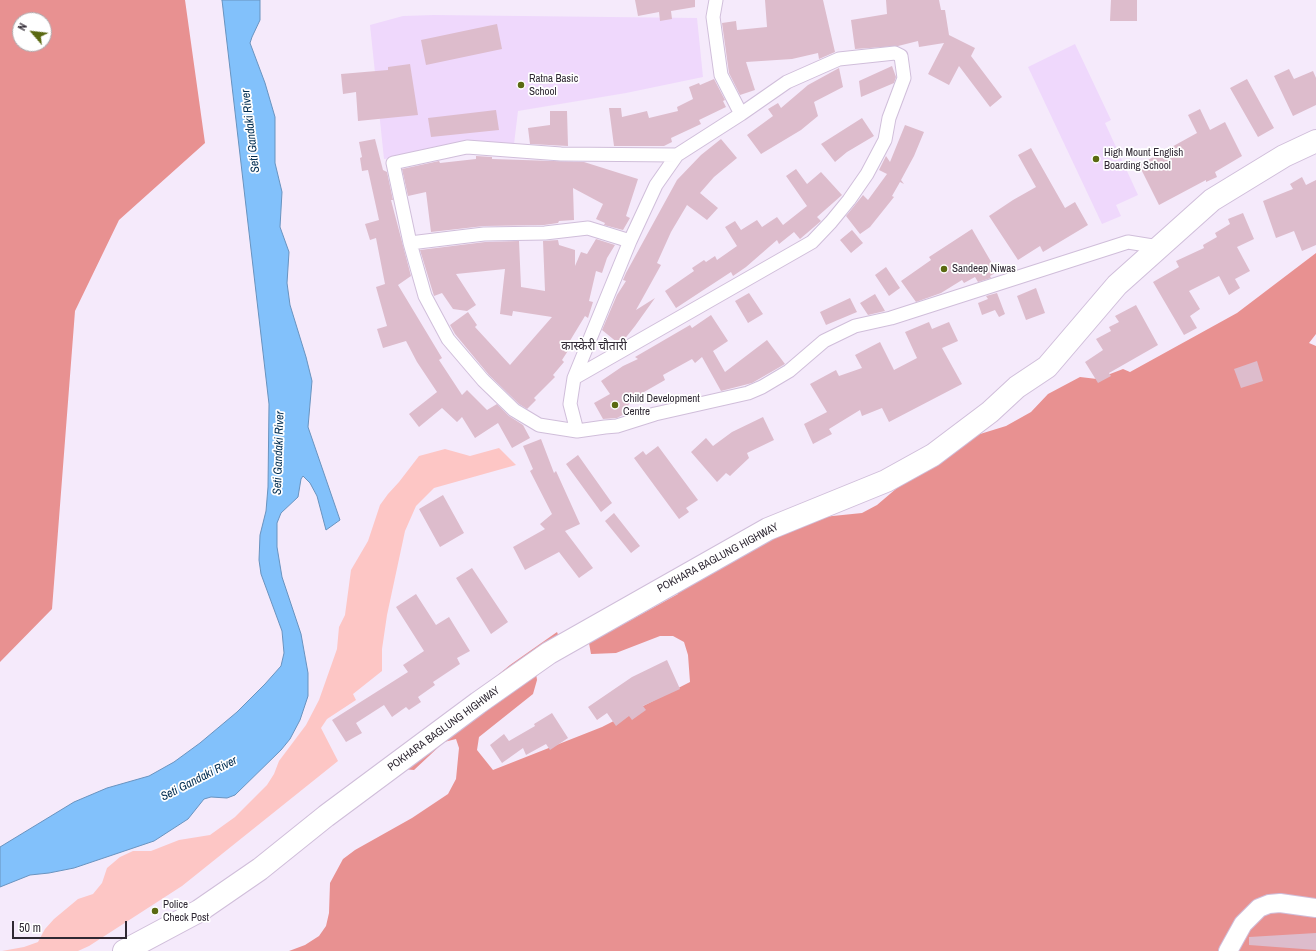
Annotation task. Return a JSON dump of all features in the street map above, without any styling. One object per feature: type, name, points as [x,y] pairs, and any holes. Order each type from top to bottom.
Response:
[{"type":"highway","name":"POKHARA BAGLUNG HIGHWAY","points":[[124,951],[199,911],[260,869],[332,811],[478,703],[549,653],[768,529],[886,481],[933,455],[990,412],[1017,387],[1047,367],[1117,285],[1212,200],[1284,156],[1316,141]]},
{"type":"street","points":[[716,0],[713,17],[721,75],[741,114]]},
{"type":"street","points":[[574,378],[812,242],[831,222],[867,174],[885,140],[888,118],[904,78],[900,56],[895,53],[839,59],[787,82],[741,114],[677,155],[656,185],[630,241],[574,378],[570,404],[576,431]]},
{"type":"street","points":[[677,155],[561,154],[467,147],[392,163],[410,243],[425,296],[448,339],[483,380],[514,410],[539,425],[576,431],[617,426],[655,414],[748,393],[762,387],[789,371],[824,341],[855,326],[891,318],[1128,242],[1159,247]]},
{"type":"street","points":[[410,243],[484,234],[545,232],[588,228],[630,241]]},
{"type":"street","points":[[1228,951],[1243,924],[1259,908],[1269,904],[1280,903],[1316,908]]},
{"type":"shaded area","points":[[0,0],[185,0],[205,143],[119,220],[75,311],[52,609],[0,662]]},
{"type":"shaded area","name":"Ratna Basic School","points":[[434,15],[697,18],[703,77],[626,93],[518,111],[514,144],[384,159],[370,25],[403,16]]},
{"type":"shaded area","name":"High Mount English Boarding School","points":[[1075,44],[1111,120],[1105,123],[1138,195],[1116,205],[1121,216],[1102,224],[1028,67]]},
{"type":"shaded area","points":[[1316,253],[1316,334],[1309,343],[1316,346],[1316,951],[289,951],[305,945],[319,936],[326,926],[329,913],[330,883],[343,859],[355,850],[412,818],[448,794],[456,779],[459,748],[456,739],[444,742],[414,770],[402,769],[420,738],[510,665],[557,632],[559,637],[535,666],[537,680],[533,694],[479,737],[477,750],[493,770],[602,727],[690,682],[688,655],[684,642],[673,636],[660,636],[616,653],[591,654],[589,643],[678,594],[669,576],[823,517],[862,513],[877,505],[897,488],[915,466],[951,443],[1006,426],[1031,412],[1048,394],[1080,377],[1097,379],[1123,369],[1130,372],[1237,313]]},
{"type":"shaded area","points":[[499,448],[516,465],[434,488],[416,506],[405,531],[387,615],[382,649],[382,671],[353,694],[356,700],[327,719],[321,728],[338,761],[182,886],[89,946],[78,951],[2,951],[24,947],[38,942],[45,929],[54,919],[78,899],[93,894],[102,883],[107,868],[120,857],[133,851],[151,851],[179,840],[210,835],[235,817],[267,785],[274,774],[279,761],[306,725],[319,700],[337,649],[339,627],[345,615],[351,570],[368,541],[380,505],[419,456],[445,449],[470,456]]},
{"type":"water","name":"Seti Gandaki River","points":[[222,0],[260,0],[260,20],[250,43],[265,83],[275,117],[275,163],[282,192],[280,227],[289,252],[287,283],[290,305],[312,381],[308,427],[340,520],[326,530],[317,496],[310,483],[303,476],[301,479],[298,497],[281,513],[277,523],[277,547],[282,577],[301,634],[308,673],[308,696],[300,720],[290,739],[281,750],[235,795],[227,798],[211,797],[204,799],[188,819],[154,841],[74,868],[30,875],[0,887],[0,847],[74,802],[107,788],[149,776],[174,762],[200,743],[237,712],[281,666],[284,653],[282,631],[261,574],[259,560],[260,535],[266,511],[268,487],[269,404]]},
{"type":"building","points":[[635,0],[695,0],[695,7],[671,11],[672,19],[660,21],[659,12],[638,16]]},
{"type":"building","points":[[765,0],[823,0],[835,52],[819,59],[818,53],[792,59],[746,62],[755,90],[740,95],[729,73],[722,23],[736,21],[737,30],[767,27]]},
{"type":"building","points":[[886,0],[939,0],[941,10],[945,10],[949,35],[975,48],[971,56],[1002,97],[990,107],[959,66],[949,85],[928,74],[944,43],[919,47],[918,41],[898,46],[855,49],[851,20],[887,14]]},
{"type":"building","points":[[1111,0],[1137,0],[1137,21],[1110,21]]},
{"type":"building","points":[[497,24],[502,49],[426,65],[421,40]]},
{"type":"building","points":[[410,64],[418,115],[358,121],[356,92],[343,94],[341,74],[388,70],[388,67]]},
{"type":"building","points":[[892,66],[896,77],[894,83],[861,97],[859,81]]},
{"type":"building","points":[[839,68],[843,87],[814,102],[818,116],[801,130],[761,154],[747,135],[773,116],[768,109],[778,103],[781,108],[808,85]]},
{"type":"building","points":[[1289,69],[1294,79],[1313,71],[1316,78],[1316,105],[1293,116],[1274,76]]},
{"type":"building","points":[[714,79],[725,100],[723,101],[726,107],[699,120],[701,124],[671,138],[672,142],[664,146],[614,146],[609,108],[621,108],[622,117],[647,111],[649,118],[678,111],[677,107],[693,99],[689,87],[699,83],[700,85]]},
{"type":"building","points":[[1247,79],[1274,128],[1258,137],[1230,88]]},
{"type":"building","points":[[1200,109],[1210,130],[1225,122],[1242,156],[1215,172],[1217,177],[1206,182],[1206,180],[1159,205],[1139,165],[1197,133],[1188,115]]},
{"type":"building","points":[[496,110],[499,130],[431,137],[428,118]]},
{"type":"building","points":[[550,111],[567,111],[568,146],[530,144],[528,128],[550,125]]},
{"type":"building","points":[[862,118],[874,136],[847,152],[835,162],[821,144]]},
{"type":"building","points":[[905,125],[924,132],[914,156],[901,180],[904,184],[900,182],[892,196],[894,197],[870,227],[860,234],[846,216],[863,195],[868,200],[887,174],[879,170],[886,156],[890,162]]},
{"type":"building","points":[[375,139],[383,170],[387,172],[393,200],[391,200],[411,276],[398,285],[442,358],[439,360],[462,395],[467,390],[487,410],[497,404],[509,416],[523,425],[530,438],[512,448],[498,423],[475,438],[462,417],[457,422],[442,408],[419,427],[409,414],[437,392],[417,362],[406,341],[383,348],[377,329],[387,326],[376,287],[385,284],[376,238],[370,240],[365,224],[379,220],[368,170],[362,171],[360,158],[362,157],[359,142]]},
{"type":"building","points":[[721,139],[737,158],[714,177],[700,193],[718,208],[707,220],[687,205],[671,232],[657,263],[661,265],[636,310],[655,298],[623,341],[618,343],[602,330],[617,295],[626,281],[623,280],[626,273],[677,180],[701,155]]},
{"type":"building","points":[[1031,148],[1065,208],[1075,202],[1088,225],[1043,252],[1040,246],[1018,260],[989,216],[1036,187],[1018,155]]},
{"type":"building","points":[[476,156],[492,157],[492,159],[584,162],[638,179],[626,216],[630,218],[623,230],[604,225],[605,223],[596,219],[603,204],[573,188],[574,220],[559,221],[558,223],[544,225],[484,226],[431,232],[426,192],[408,196],[402,169],[439,161],[440,163],[476,159]]},
{"type":"building","points":[[796,169],[807,184],[821,172],[842,195],[817,217],[821,221],[800,239],[794,232],[779,244],[777,240],[746,267],[733,276],[731,272],[676,308],[665,291],[694,271],[692,268],[704,260],[706,262],[715,256],[717,260],[737,246],[725,227],[735,221],[741,230],[757,220],[762,227],[777,217],[783,225],[807,206],[786,176]]},
{"type":"building","points":[[1302,177],[1306,185],[1316,180],[1316,245],[1302,251],[1294,231],[1276,238],[1263,201],[1293,189],[1290,184]]},
{"type":"building","points":[[1243,213],[1254,239],[1237,247],[1250,271],[1235,279],[1240,288],[1229,295],[1219,276],[1189,291],[1200,309],[1190,316],[1197,328],[1184,335],[1153,282],[1179,267],[1176,261],[1204,248],[1203,245],[1217,237],[1215,233],[1230,224],[1228,219]]},
{"type":"building","points":[[972,229],[997,272],[990,276],[991,278],[978,282],[975,277],[964,283],[962,280],[941,293],[916,302],[901,281],[931,260],[929,257]]},
{"type":"building","points":[[852,230],[863,243],[851,253],[840,240]]},
{"type":"building","points":[[596,239],[615,245],[607,258],[602,273],[596,271],[589,301],[593,302],[588,318],[585,316],[568,344],[571,346],[562,360],[564,362],[553,375],[555,377],[534,398],[536,400],[527,409],[519,404],[489,375],[455,334],[450,325],[468,312],[477,325],[475,327],[510,365],[552,317],[513,311],[512,316],[500,314],[505,269],[456,274],[476,305],[467,311],[453,309],[442,293],[434,296],[420,250],[485,242],[519,241],[521,287],[545,291],[543,241],[558,240],[559,245],[575,250],[575,266],[581,252],[587,254]]},
{"type":"building","points":[[886,267],[900,288],[889,296],[875,275]]},
{"type":"building","points":[[1036,288],[1045,313],[1026,320],[1017,296]]},
{"type":"building","points":[[749,293],[763,314],[748,323],[735,301]]},
{"type":"building","points":[[997,293],[1005,314],[999,317],[995,310],[982,315],[978,303],[988,299],[986,296]]},
{"type":"building","points":[[875,294],[885,311],[868,315],[860,303]]},
{"type":"building","points":[[850,298],[857,312],[826,325],[820,312]]},
{"type":"building","points":[[1136,305],[1158,345],[1109,373],[1111,376],[1098,383],[1085,362],[1103,350],[1096,339],[1111,331],[1109,327],[1119,322],[1115,316]]},
{"type":"building","points":[[711,315],[728,341],[713,351],[725,372],[767,340],[785,364],[752,383],[721,391],[702,357],[695,363],[692,359],[663,375],[665,380],[644,392],[628,405],[632,410],[617,418],[603,419],[594,403],[610,394],[601,381],[623,366],[638,359],[635,357],[690,325],[692,328]]},
{"type":"building","points":[[929,322],[932,329],[949,322],[958,341],[942,348],[962,384],[889,422],[882,408],[862,416],[860,410],[829,429],[832,434],[813,444],[804,424],[827,412],[810,384],[836,370],[839,376],[862,368],[855,355],[880,342],[894,370],[917,358],[905,332]]},
{"type":"building","points":[[1257,361],[1263,381],[1241,388],[1234,369]]},
{"type":"building","points":[[763,417],[774,440],[747,453],[749,458],[730,476],[726,473],[717,482],[691,452],[706,438],[713,446],[732,432]]},
{"type":"building","points":[[541,439],[554,473],[556,471],[580,524],[565,531],[593,568],[579,578],[559,552],[525,570],[513,547],[545,529],[540,524],[552,514],[530,471],[533,469],[523,446]]},
{"type":"building","points":[[658,446],[698,500],[686,508],[689,512],[679,519],[634,458],[643,451],[646,455]]},
{"type":"building","points":[[578,455],[612,503],[601,512],[566,464]]},
{"type":"building","points":[[443,495],[464,533],[440,547],[419,509]]},
{"type":"building","points":[[614,513],[640,546],[631,553],[605,521]]},
{"type":"building","points":[[472,568],[508,622],[491,634],[456,578]]},
{"type":"building","points":[[416,594],[436,625],[449,617],[470,651],[457,658],[460,664],[433,682],[435,685],[418,697],[421,702],[409,710],[406,707],[392,717],[384,705],[356,723],[362,733],[346,742],[332,720],[408,672],[403,665],[424,651],[396,607]]},
{"type":"building","points":[[667,660],[680,689],[643,706],[646,710],[632,720],[629,716],[616,726],[607,713],[597,720],[588,707],[632,677]]},
{"type":"building","points":[[552,713],[568,738],[550,750],[546,744],[526,755],[523,748],[502,763],[490,745],[504,734],[509,741],[535,726],[534,724]]},
{"type":"building","points":[[1316,933],[1316,950],[1249,945],[1249,937]]},
{"type":"place","name":"Ratna Basic School","points":[[521,85]]},
{"type":"place","name":"High Mount English Boarding School","points":[[1096,159]]},
{"type":"place","name":"Sandeep Niwas","points":[[944,269]]},
{"type":"place","name":"Child Development Centre","points":[[615,405]]},
{"type":"place","name":"Police Check Post","points":[[155,911]]},
{"type":"district","name":"कास्केरी चौतारी","points":[[594,347]]}]
